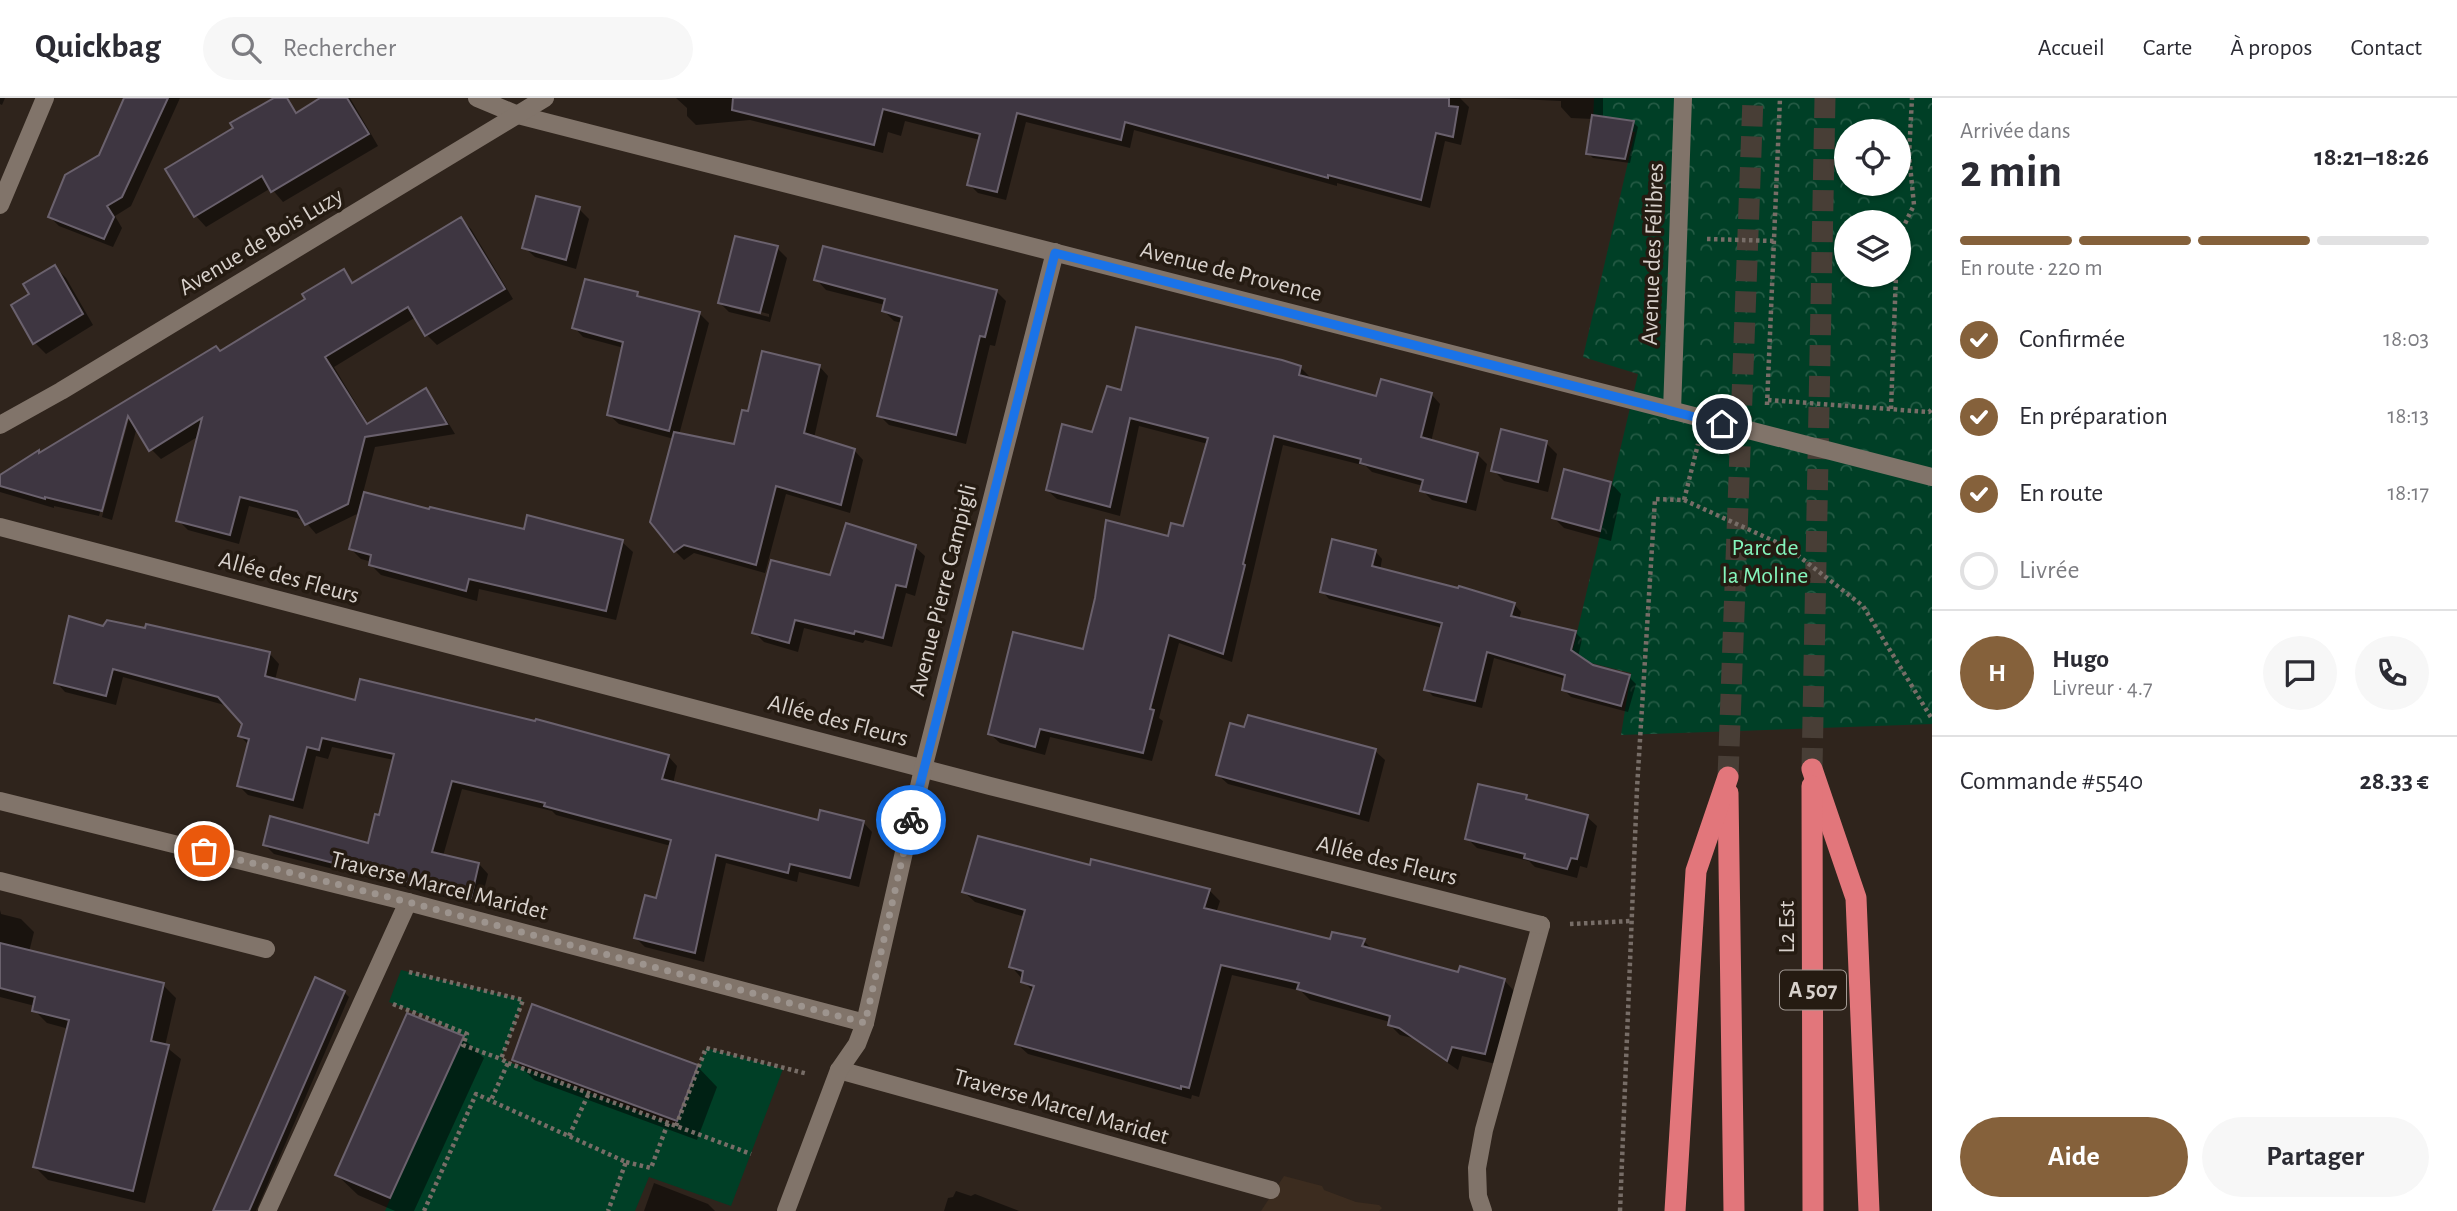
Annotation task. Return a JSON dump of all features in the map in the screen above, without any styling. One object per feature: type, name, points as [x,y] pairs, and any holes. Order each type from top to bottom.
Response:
[{"type":"highway","name":"L2 Est","points":[[1814,1211],[1812,769],[1856,898],[1869,1211]]},
{"type":"highway","points":[[1675,1211],[1696,871],[1728,777],[1734,1211]]},
{"type":"street","points":[[0,205],[46,98]]},
{"type":"street","name":"Avenue de Provence","points":[[477,98],[517,115],[1932,477]]},
{"type":"street","name":"Avenue de Bois Luzy","points":[[0,425],[61,391],[545,98]]},
{"type":"street","name":"Avenue des Félibres","points":[[1672,411],[1683,98]]},
{"type":"street","name":"Avenue Pierre Campigli","points":[[786,1211],[837,1075],[857,1044],[865,1023],[923,769],[1055,253]]},
{"type":"street","name":"Allée des Fleurs","points":[[0,527],[923,769],[1541,925]]},
{"type":"street","name":"Traverse Marcel Maridet","points":[[0,801],[408,902],[865,1023]]},
{"type":"street","points":[[0,881],[266,949]]},
{"type":"street","points":[[267,1211],[408,902]]},
{"type":"street","points":[[1483,1211],[1478,1196],[1477,1168],[1484,1130],[1541,925]]},
{"type":"street","name":"Traverse Marcel Maridet","points":[[837,1075],[1271,1190]]},
{"type":"path","points":[[1766,435],[1780,98]]},
{"type":"path","points":[[1911,211],[1914,205],[1909,155],[1912,98]]},
{"type":"path","points":[[1702,239],[1774,241]]},
{"type":"path","points":[[1891,409],[1896,287]]},
{"type":"path","points":[[1768,400],[1929,412],[1932,409]]},
{"type":"path","points":[[1684,500],[1697,452],[1700,419]]},
{"type":"path","points":[[1620,1211],[1637,788],[1655,499],[1684,500],[1787,547],[1863,606],[1931,713],[1932,719]]},
{"type":"path","points":[[1541,925],[1632,921]]},
{"type":"path","points":[[381,960],[401,970],[523,1000],[501,1059]]},
{"type":"path","points":[[365,997],[388,1002],[467,1034],[463,1045],[751,1154]]},
{"type":"path","points":[[676,1126],[706,1048],[783,1069],[837,1075]]},
{"type":"path","points":[[491,1100],[508,1063]]},
{"type":"path","points":[[569,1136],[589,1093]]},
{"type":"path","points":[[424,1211],[476,1094],[626,1162],[650,1168],[668,1123]]},
{"type":"path","points":[[608,1211],[626,1162]]},
{"type":"shaded area","points":[[1284,1176],[1322,1186],[1324,1190],[1356,1202],[1379,1205],[1382,1208],[1379,1211],[1261,1211]]},
{"type":"green space","name":"Parc de la Moline","points":[[1594,98],[1932,98],[1932,724],[1621,735],[1631,673],[1571,658],[1638,374],[1583,357],[1635,132],[1593,124]]},
{"type":"green space","points":[[401,970],[523,1000],[501,1059],[676,1126],[706,1048],[783,1069],[731,1206],[649,1177],[635,1211],[385,1211],[461,1035],[428,1017],[389,1002]]},
{"type":"building","points":[[124,98],[168,98],[122,197],[107,206],[114,217],[104,239],[48,217],[65,175],[99,155]]},
{"type":"building","points":[[274,98],[287,98],[296,113],[320,98],[347,98],[369,134],[271,192],[262,176],[194,217],[165,169],[233,128],[230,123]]},
{"type":"building","points":[[733,98],[1449,98],[1449,106],[1458,107],[1453,137],[1436,133],[1421,200],[1328,175],[1328,178],[1125,122],[1121,140],[1017,113],[997,192],[967,185],[980,134],[883,109],[874,145],[732,110]]},
{"type":"building","points":[[1592,115],[1634,121],[1625,159],[1586,154]]},
{"type":"building","points":[[536,196],[580,207],[566,260],[522,248]]},
{"type":"building","points":[[461,217],[505,289],[425,336],[408,307],[325,357],[367,424],[426,388],[447,424],[365,437],[348,504],[305,525],[297,511],[240,497],[230,535],[176,521],[202,418],[149,451],[128,416],[102,511],[0,486],[0,475],[39,450],[39,453],[216,346],[220,351],[305,299],[302,294],[344,269],[352,283]]},
{"type":"building","points":[[735,236],[778,246],[760,313],[718,303]]},
{"type":"building","points":[[823,246],[997,290],[985,337],[980,336],[956,435],[877,416],[902,317],[882,311],[885,299],[814,280]]},
{"type":"building","points":[[55,265],[83,314],[33,344],[11,305],[29,294],[23,284]]},
{"type":"building","points":[[585,279],[638,292],[637,296],[700,312],[669,431],[607,415],[623,342],[572,328]]},
{"type":"building","points":[[1136,327],[1282,360],[1301,366],[1299,375],[1376,396],[1381,379],[1432,393],[1421,437],[1478,453],[1466,502],[1420,491],[1423,480],[1360,463],[1361,459],[1274,436],[1223,654],[1169,635],[1150,709],[1154,710],[1143,753],[1040,729],[1035,747],[988,734],[1013,632],[1083,649],[1095,598],[1106,520],[1168,536],[1171,523],[1183,526],[1208,438],[1130,418],[1110,507],[1046,490],[1062,424],[1092,432],[1107,386],[1121,390]]},
{"type":"building","points":[[762,351],[820,365],[804,433],[855,449],[841,505],[776,486],[756,565],[684,545],[674,552],[650,522],[674,432],[734,444],[742,410],[748,411]]},
{"type":"building","points":[[1501,429],[1547,441],[1538,482],[1491,471]]},
{"type":"building","points":[[1564,469],[1611,482],[1600,531],[1552,518]]},
{"type":"building","points":[[364,492],[524,529],[527,515],[623,540],[606,611],[469,579],[466,591],[369,565],[371,555],[349,549]]},
{"type":"building","points":[[846,523],[916,545],[906,587],[896,585],[883,638],[795,620],[789,643],[752,633],[771,560],[830,575]]},
{"type":"building","points":[[1332,539],[1376,550],[1372,566],[1458,588],[1459,586],[1515,603],[1511,616],[1576,631],[1571,650],[1593,665],[1630,675],[1621,706],[1562,690],[1565,675],[1487,652],[1475,701],[1424,690],[1442,623],[1320,592]]},
{"type":"building","points":[[69,616],[103,626],[107,620],[145,628],[146,624],[270,652],[265,676],[355,700],[360,679],[535,721],[536,719],[669,755],[662,779],[818,820],[820,810],[864,821],[850,878],[790,864],[788,873],[716,855],[695,953],[634,938],[645,895],[656,898],[671,840],[544,806],[545,803],[452,781],[432,852],[479,863],[471,898],[263,845],[270,816],[368,843],[375,814],[379,815],[394,754],[322,738],[319,750],[307,747],[293,800],[237,786],[249,739],[238,736],[242,724],[218,697],[113,669],[106,696],[54,683]]},
{"type":"building","points":[[1248,715],[1376,749],[1359,814],[1216,775],[1230,723],[1244,727]]},
{"type":"building","points":[[1478,784],[1527,795],[1526,799],[1588,815],[1577,859],[1571,858],[1567,869],[1524,858],[1525,854],[1465,839]]},
{"type":"building","points":[[978,836],[1090,865],[1091,859],[1210,889],[1204,908],[1330,939],[1332,932],[1365,939],[1362,946],[1458,972],[1460,966],[1505,979],[1485,1054],[1452,1047],[1447,1061],[1399,1028],[1388,1025],[1390,1016],[1297,989],[1299,983],[1221,965],[1189,1088],[1181,1086],[1181,1089],[1015,1044],[1034,986],[1021,982],[1023,971],[1009,967],[1025,910],[962,892]]},
{"type":"building","points":[[0,943],[164,983],[151,1041],[169,1045],[133,1191],[33,1167],[69,1020],[32,1011],[35,997],[0,988]]},
{"type":"building","points":[[315,977],[345,991],[249,1211],[213,1211]]},
{"type":"building","points":[[532,1004],[698,1065],[677,1121],[512,1060]]},
{"type":"building","points":[[407,1013],[464,1036],[390,1198],[335,1175]]},
{"type":"tunnel","points":[[1728,777],[1753,98]]},
{"type":"tunnel","points":[[1812,769],[1825,98]]},
{"type":"way so far","points":[[204,851],[865,1023],[911,820]]},
{"type":"route","points":[[911,820],[1055,253],[1722,424]]}]
